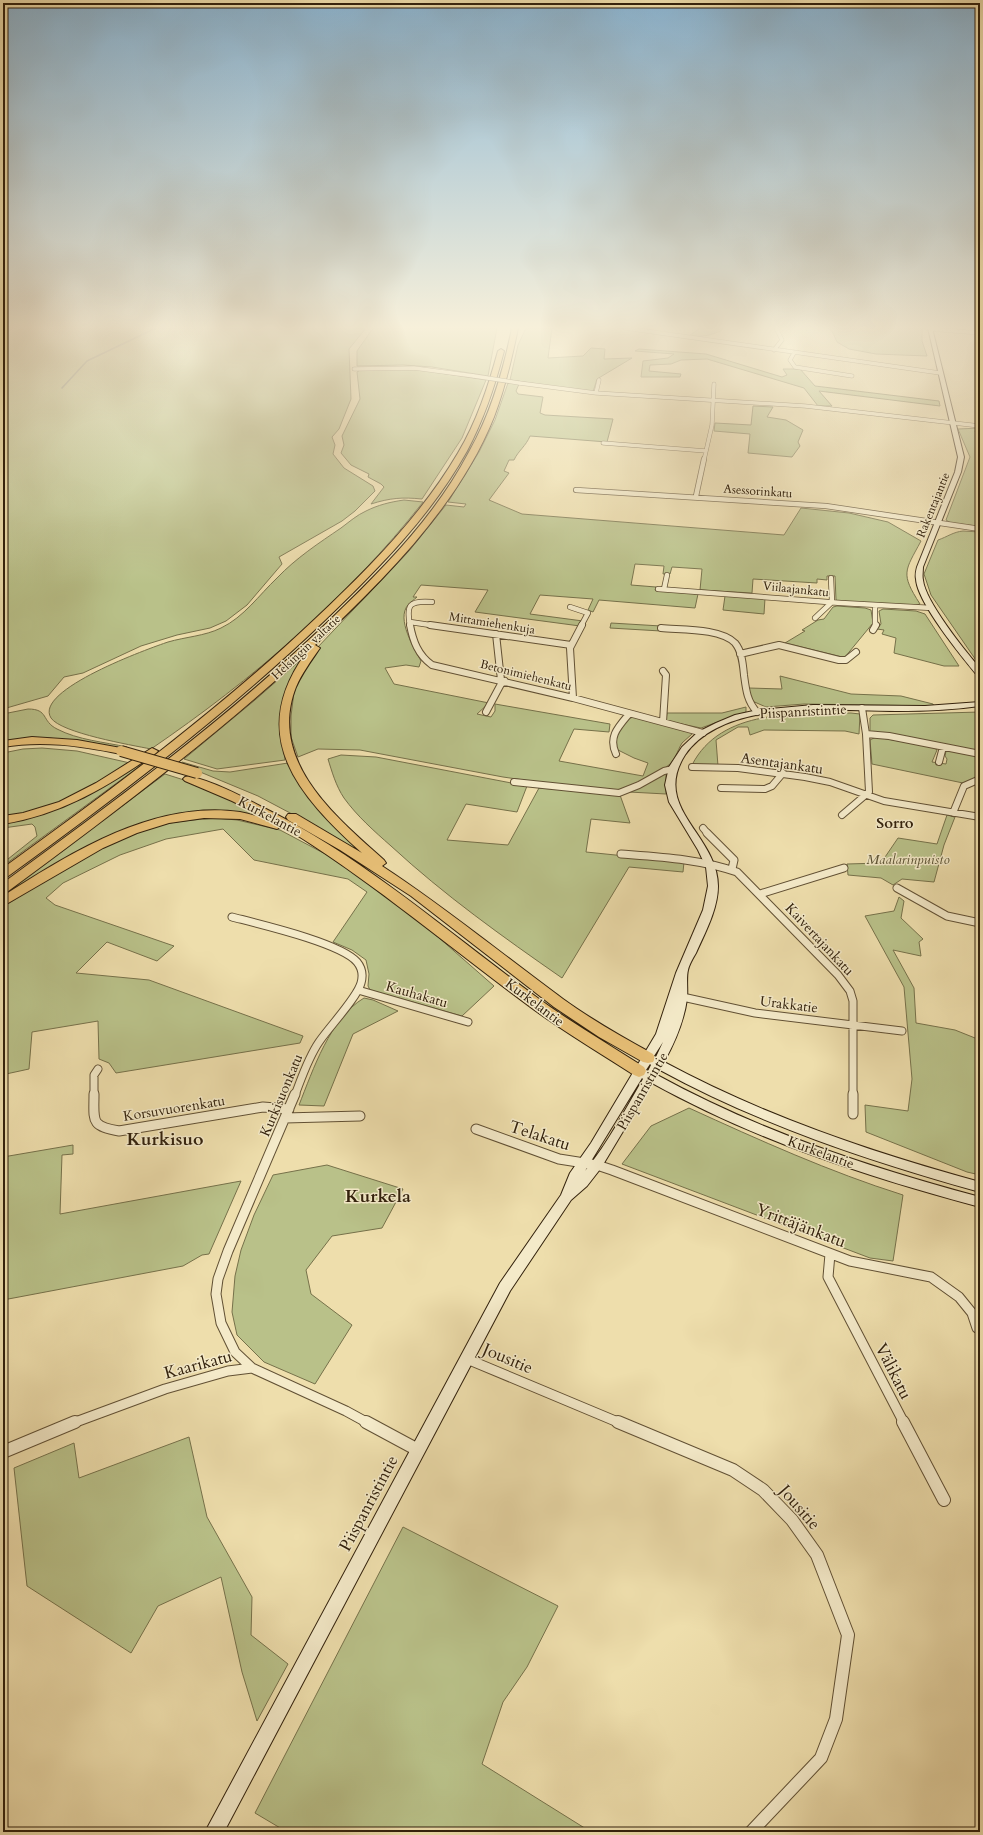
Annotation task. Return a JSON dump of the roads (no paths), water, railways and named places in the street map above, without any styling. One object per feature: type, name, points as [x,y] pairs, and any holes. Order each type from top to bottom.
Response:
[{"type":"highway","name":"Helsingin valtatie","points":[[3,874],[126,783],[231,700],[290,648],[353,589],[403,533],[427,503],[450,471],[475,428],[481,414]]},
{"type":"highway","name":"Helsingin valtatie","points":[[3,889],[193,745],[330,626],[403,549],[429,518],[469,459],[485,429],[491,414]]},
{"type":"highway","points":[[330,626],[297,674],[290,689],[284,721],[288,753],[299,777],[322,808],[358,843],[415,893]]},
{"type":"highway","points":[[3,820],[26,817],[47,810],[96,787],[231,700]]},
{"type":"highway","points":[[3,744],[25,741],[53,740],[86,744],[118,754]]},
{"type":"highway","points":[[3,750],[51,746],[118,754]]},
{"type":"highway","name":"Kurkelantie","points":[[118,754],[160,769],[193,776],[251,795],[311,827],[415,893],[559,1003],[604,1033],[653,1061]]},
{"type":"highway","name":"Kurkelantie","points":[[193,776],[295,828],[394,894],[550,1014],[645,1074]]},
{"type":"highway","points":[[3,902],[56,868],[110,839],[145,826],[176,818],[213,815],[244,817],[275,824],[319,844]]},
{"type":"street","points":[[696,496],[712,424],[712,414]]},
{"type":"street","points":[[868,414],[980,426]]},
{"type":"street","name":"Rakentajantie","points":[[950,414],[961,455],[961,461],[958,472],[936,523],[918,576],[922,590],[932,608],[960,650],[980,673]]},
{"type":"street","points":[[603,444],[706,451]]},
{"type":"street","name":"Asessorinkatu","points":[[576,490],[696,496],[826,506],[980,529]]},
{"type":"street","name":"Viilaajankatu","points":[[667,575],[661,589],[770,596],[875,606],[932,608]]},
{"type":"street","points":[[815,618],[832,602],[831,578]]},
{"type":"street","name":"Betonimiehenkatu","points":[[432,602],[420,602],[410,605],[407,611],[415,646],[428,663],[435,666],[503,680],[703,733]]},
{"type":"street","points":[[873,630],[876,624],[875,606]]},
{"type":"street","points":[[570,607],[588,613],[571,645],[570,651],[573,698]]},
{"type":"street","name":"Mittamiehenkuja","points":[[410,622],[571,645]]},
{"type":"street","points":[[661,628],[721,636],[734,642],[740,654],[748,702],[752,709],[757,712]]},
{"type":"street","points":[[486,712],[503,680],[496,634]]},
{"type":"street","points":[[740,654],[776,645],[839,660],[846,660],[856,652]]},
{"type":"street","points":[[663,671],[666,675],[663,722]]},
{"type":"street","name":"Piispanristintie","points":[[566,1198],[574,1177],[675,1031],[678,996],[683,970],[709,908],[713,884],[710,864],[703,849],[684,822],[674,803],[670,785],[673,768],[685,749],[703,733],[719,724],[757,712],[786,709],[932,708],[980,704]]},
{"type":"street","points":[[842,815],[869,792],[866,734],[862,708]]},
{"type":"street","points":[[616,754],[612,748],[612,740],[628,714]]},
{"type":"street","points":[[866,734],[889,736],[980,754]]},
{"type":"street","points":[[939,762],[943,747]]},
{"type":"street","name":"Asentajankatu","points":[[692,767],[738,768],[783,773],[830,782],[866,796],[894,803],[980,817]]},
{"type":"street","points":[[514,782],[619,793],[653,779],[667,769],[673,768]]},
{"type":"street","points":[[721,788],[765,790],[772,786],[783,773]]},
{"type":"street","points":[[953,812],[964,786],[980,779]]},
{"type":"street","points":[[702,828],[734,860],[732,869]]},
{"type":"street","name":"Kaivertajankatu","points":[[621,854],[710,864],[732,869],[744,877],[846,985],[852,997],[854,1024],[853,1114]]},
{"type":"street","points":[[760,894],[844,868]]},
{"type":"street","points":[[897,888],[947,916],[980,923]]},
{"type":"street","name":"Kurkisuonkatu","points":[[232,917],[282,931],[347,953],[356,961],[361,969],[362,983],[318,1043],[223,1263],[216,1294],[221,1323],[235,1352],[252,1368]]},
{"type":"street","name":"Kauhakatu","points":[[358,990],[468,1022]]},
{"type":"street","name":"Urakkatie","points":[[678,996],[755,1013],[902,1031]]},
{"type":"street","name":"Kurkelantie","points":[[653,1061],[743,1107],[815,1136],[893,1163],[980,1187]]},
{"type":"street","name":"Korsuvuorenkatu","points":[[98,1069],[94,1075],[94,1118],[97,1124],[110,1130],[119,1131],[263,1107],[289,1109]]},
{"type":"street","name":"Piispanristintie","points":[[214,1832],[505,1287],[566,1198],[583,1182],[597,1165],[645,1074]]},
{"type":"street","name":"Kurkelantie","points":[[645,1074],[735,1118],[833,1158],[894,1178],[980,1202]]},
{"type":"street","points":[[285,1118],[360,1116]]},
{"type":"street","name":"Telakatu","points":[[476,1129],[559,1158],[597,1165]]},
{"type":"street","name":"Yrittäjänkatu","points":[[597,1165],[850,1261],[931,1277],[960,1296],[972,1312],[977,1328]]},
{"type":"street","name":"Välikatu","points":[[830,1254],[828,1263],[828,1277],[944,1500]]},
{"type":"street","name":"Jousitie","points":[[467,1359],[733,1470],[763,1490],[792,1520],[817,1555],[848,1635],[836,1719],[821,1758],[751,1832]]},
{"type":"street","name":"Kaarikatu","points":[[3,1452],[97,1413],[165,1389],[228,1371],[252,1368],[340,1408],[418,1450]]},
{"type":"district","name":"Sorro","points":[[895,823]]},
{"type":"district","name":"Kurkisuo","points":[[165,1139]]},
{"type":"district","name":"Kurkela","points":[[378,1196]]},
{"type":"park label","name":"Maalarinpuisto","points":[[908,859]]}]
